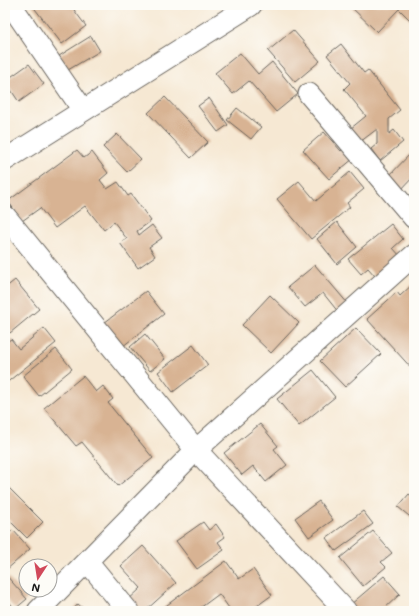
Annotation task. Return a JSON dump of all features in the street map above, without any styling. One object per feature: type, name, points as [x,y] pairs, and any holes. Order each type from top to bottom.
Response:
[{"type":"street","points":[[11,5],[83,110]]},
{"type":"street","points":[[5,160],[244,7]]},
{"type":"street","points":[[309,94],[414,218]]},
{"type":"street","points":[[5,216],[196,450],[346,611]]},
{"type":"street","points":[[38,611],[196,450],[414,255]]},
{"type":"street","points":[[87,561],[128,611]]},
{"type":"building","points":[[32,5],[77,5],[78,7],[74,10],[86,26],[62,44]]},
{"type":"building","points":[[349,5],[414,5],[414,22],[413,23],[399,9],[377,32]]},
{"type":"building","points":[[293,30],[320,61],[295,82],[268,51]]},
{"type":"building","points":[[91,36],[100,51],[68,70],[59,56]]},
{"type":"building","points":[[341,44],[364,73],[368,70],[400,110],[389,119],[389,134],[394,130],[403,142],[380,161],[371,149],[377,144],[377,129],[360,142],[350,129],[366,116],[344,89],[350,83],[327,55]]},
{"type":"building","points":[[240,53],[258,74],[272,62],[298,94],[276,112],[249,81],[233,94],[215,73]]},
{"type":"building","points":[[29,64],[44,84],[19,102],[5,81]]},
{"type":"building","points":[[165,97],[208,142],[191,158],[148,113]]},
{"type":"building","points":[[209,98],[228,125],[218,132],[198,106]]},
{"type":"building","points":[[237,108],[261,127],[251,139],[227,120]]},
{"type":"building","points":[[324,132],[341,151],[345,147],[354,158],[329,179],[303,150]]},
{"type":"building","points":[[117,134],[141,159],[127,172],[103,147]]},
{"type":"building","points":[[77,150],[84,158],[92,152],[108,173],[100,180],[107,189],[118,182],[128,196],[131,194],[151,221],[137,231],[139,235],[152,225],[162,238],[149,247],[155,256],[138,268],[120,243],[127,239],[114,222],[104,230],[85,206],[55,228],[40,208],[22,221],[8,201]]},
{"type":"building","points":[[412,152],[414,154],[414,176],[400,191],[387,178]]},
{"type":"building","points":[[350,172],[364,189],[347,203],[350,207],[311,239],[277,199],[299,181],[316,201]]},
{"type":"building","points":[[337,222],[357,247],[337,264],[317,239]]},
{"type":"building","points":[[391,224],[403,239],[393,248],[400,256],[375,276],[368,268],[361,274],[348,259]]},
{"type":"building","points":[[315,265],[349,305],[339,313],[323,293],[305,307],[288,287]]},
{"type":"building","points":[[15,280],[39,309],[10,333],[5,327],[5,288]]},
{"type":"building","points":[[414,283],[414,371],[367,319],[397,292],[400,296]]},
{"type":"building","points":[[146,291],[164,314],[118,350],[100,326]]},
{"type":"building","points":[[270,295],[299,323],[271,353],[242,325]]},
{"type":"building","points":[[44,328],[56,343],[5,384],[5,343],[11,339],[19,349]]},
{"type":"building","points":[[356,328],[381,354],[345,387],[320,361]]},
{"type":"building","points":[[145,334],[165,359],[150,371],[130,347]]},
{"type":"building","points":[[193,345],[208,365],[173,392],[158,372]]},
{"type":"building","points":[[56,349],[72,369],[39,396],[23,376]]},
{"type":"building","points":[[313,370],[335,397],[299,426],[277,399]]},
{"type":"building","points":[[83,376],[96,392],[103,386],[113,399],[108,403],[153,458],[118,486],[82,442],[76,446],[44,408]]},
{"type":"building","points":[[260,424],[278,446],[274,449],[287,465],[266,482],[253,466],[242,475],[224,453]]},
{"type":"building","points":[[5,484],[43,522],[27,538],[5,516]]},
{"type":"building","points":[[409,494],[414,498],[414,520],[398,507]]},
{"type":"building","points":[[319,501],[333,520],[309,537],[295,518]]},
{"type":"building","points":[[363,511],[373,524],[336,551],[326,538]]},
{"type":"building","points":[[203,522],[209,530],[216,524],[225,537],[218,542],[224,550],[197,569],[176,541]]},
{"type":"building","points":[[13,530],[30,549],[5,571],[5,536]]},
{"type":"building","points":[[373,531],[392,553],[381,562],[386,567],[363,586],[340,558]]},
{"type":"building","points":[[143,546],[176,583],[145,611],[132,611],[125,603],[141,588],[121,566]]},
{"type":"building","points":[[226,561],[239,579],[253,569],[272,595],[250,611],[224,611],[229,608],[219,594],[196,611],[159,611]]},
{"type":"building","points":[[5,574],[18,589],[18,598],[27,599],[15,609],[5,597]]},
{"type":"building","points":[[384,576],[400,594],[384,609],[386,611],[355,611],[350,605]]},
{"type":"building","points":[[78,604],[86,611],[72,611]]}]
